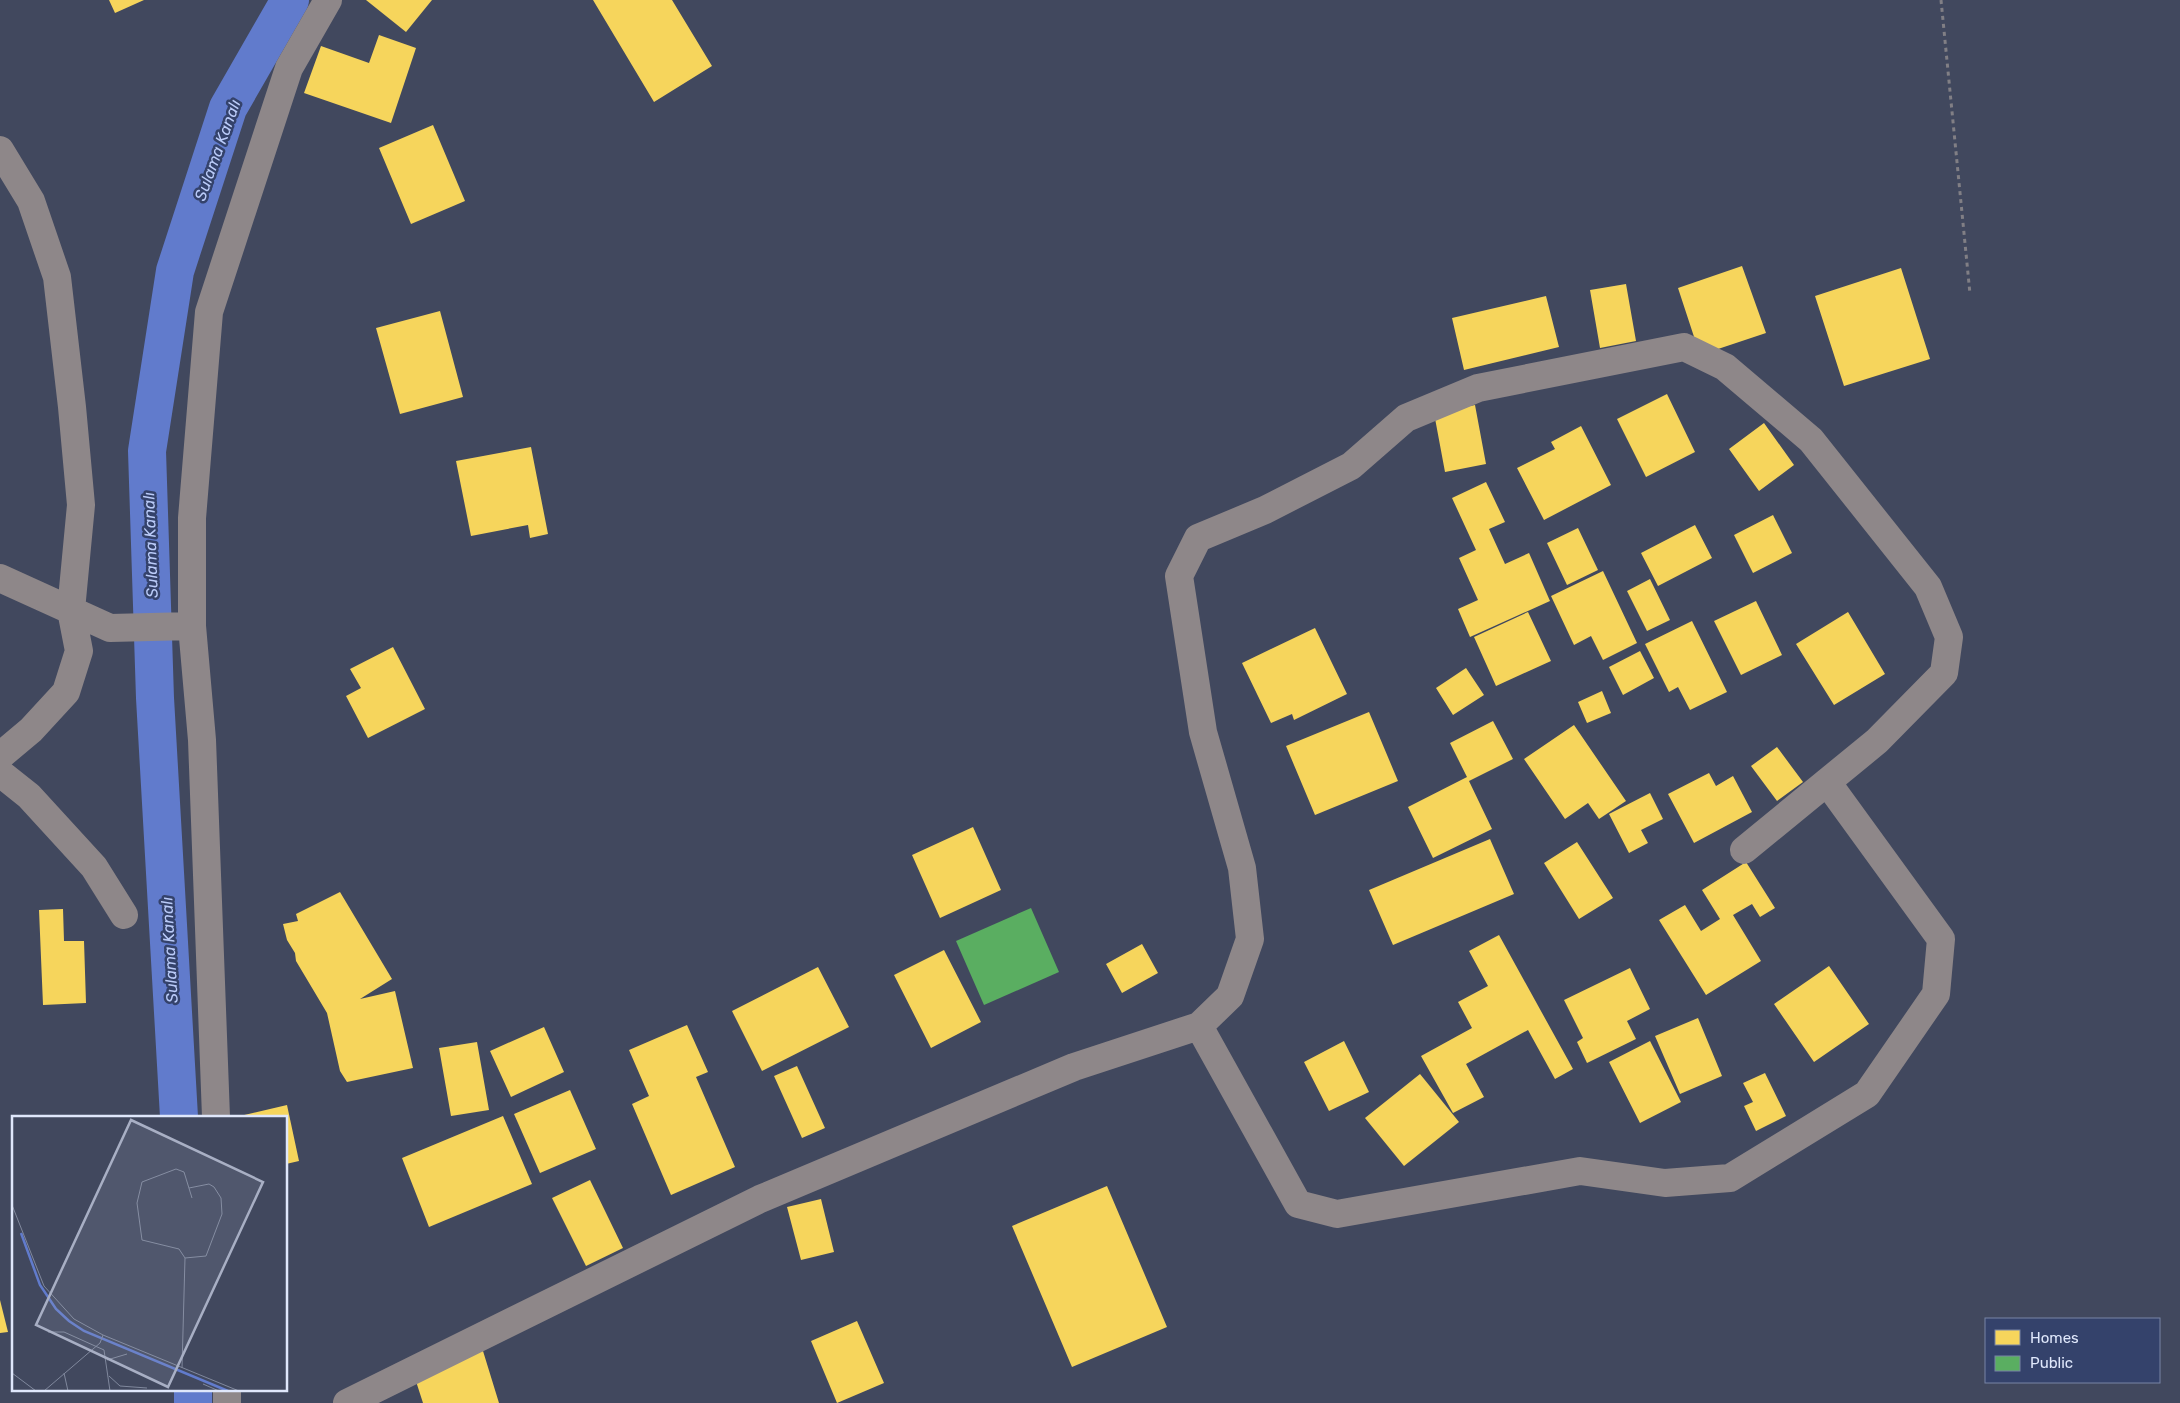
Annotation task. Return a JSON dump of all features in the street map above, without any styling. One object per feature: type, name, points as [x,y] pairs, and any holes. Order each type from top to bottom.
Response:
[{"type":"street","points":[[216,1116],[202,740],[192,626],[192,518],[209,312],[289,68],[328,0]]},
{"type":"street","points":[[0,150],[31,201],[57,277],[81,505],[71,610],[79,652],[66,692],[31,730],[0,756]]},
{"type":"street","points":[[346,1403],[760,1199],[1074,1067],[1199,1026],[1230,996],[1250,939],[1242,868],[1203,732],[1179,576],[1198,538],[1265,510],[1351,466],[1406,418],[1478,388],[1684,347],[1725,367],[1812,440],[1928,587],[1949,637],[1944,672],[1876,741],[1744,850]]},
{"type":"street","points":[[0,578],[110,628],[192,626]]},
{"type":"street","points":[[0,773],[29,796],[94,867],[124,915]]},
{"type":"street","points":[[1199,1026],[1298,1204],[1337,1214],[1580,1171],[1665,1183],[1730,1178],[1867,1094],[1936,994],[1941,939],[1827,782]]},
{"type":"street","points":[[226,1390],[227,1403]]},
{"type":"path","points":[[1941,0],[1970,294]]},
{"type":"building: Homes","points":[[109,0],[144,0],[115,13]]},
{"type":"building: Homes","points":[[366,0],[432,0],[406,32]]},
{"type":"building: Homes","points":[[593,0],[672,0],[712,66],[654,102]]},
{"type":"building: Homes","points":[[379,35],[416,48],[391,123],[304,93],[321,46],[369,63]]},
{"type":"building: Homes","points":[[433,125],[465,201],[411,224],[379,148]]},
{"type":"building: Homes","points":[[1742,266],[1766,333],[1700,355],[1678,288]]},
{"type":"building: Homes","points":[[1901,268],[1930,359],[1844,386],[1815,296]]},
{"type":"building: Homes","points":[[1626,284],[1636,341],[1600,348],[1590,290]]},
{"type":"building: Homes","points":[[1546,296],[1559,347],[1464,370],[1452,318]]},
{"type":"building: Homes","points":[[440,311],[463,397],[400,414],[376,328]]},
{"type":"building: Homes","points":[[1667,394],[1695,452],[1646,477],[1617,419]]},
{"type":"building: Homes","points":[[1475,405],[1486,464],[1445,472],[1434,413]]},
{"type":"building: Homes","points":[[1764,423],[1794,465],[1759,491],[1729,449]]},
{"type":"building: Homes","points":[[1581,426],[1611,485],[1544,520],[1517,468],[1555,449],[1551,442]]},
{"type":"building: Homes","points":[[531,447],[548,534],[530,538],[528,525],[471,536],[456,461]]},
{"type":"building: Homes","points":[[1486,482],[1505,522],[1489,529],[1505,564],[1529,553],[1550,601],[1470,637],[1458,609],[1478,600],[1459,558],[1476,550],[1452,498]]},
{"type":"building: Homes","points":[[1773,515],[1792,553],[1753,573],[1734,535]]},
{"type":"building: Homes","points":[[1695,525],[1712,558],[1658,586],[1641,553]]},
{"type":"building: Homes","points":[[1578,528],[1598,570],[1567,585],[1547,543]]},
{"type":"building: Homes","points":[[1603,571],[1637,643],[1603,660],[1591,636],[1574,645],[1551,596]]},
{"type":"building: Homes","points":[[1650,579],[1670,620],[1647,631],[1627,591]]},
{"type":"building: Homes","points":[[1756,601],[1782,655],[1741,675],[1714,621]]},
{"type":"building: Homes","points":[[1528,612],[1551,661],[1496,686],[1474,637]]},
{"type":"building: Homes","points":[[1848,612],[1885,674],[1834,705],[1796,644]]},
{"type":"building: Homes","points":[[1692,621],[1727,692],[1690,710],[1678,687],[1669,692],[1645,644]]},
{"type":"building: Homes","points":[[1315,628],[1347,694],[1294,720],[1292,714],[1271,723],[1242,663]]},
{"type":"building: Homes","points":[[393,647],[425,709],[368,738],[346,696],[361,688],[350,669]]},
{"type":"building: Homes","points":[[1640,651],[1654,678],[1623,695],[1609,667]]},
{"type":"building: Homes","points":[[1466,668],[1484,695],[1453,715],[1436,688]]},
{"type":"building: Homes","points":[[1602,691],[1611,713],[1587,723],[1578,702]]},
{"type":"building: Homes","points":[[1369,712],[1398,781],[1315,815],[1286,746]]},
{"type":"building: Homes","points":[[1493,721],[1513,759],[1469,781],[1492,829],[1433,858],[1408,807],[1467,777],[1450,743]]},
{"type":"building: Homes","points":[[1574,725],[1626,801],[1599,819],[1588,803],[1565,819],[1524,759]]},
{"type":"building: Homes","points":[[1777,747],[1803,782],[1777,801],[1751,766]]},
{"type":"building: Homes","points":[[1709,773],[1716,786],[1733,776],[1752,812],[1694,843],[1668,794]]},
{"type":"building: Homes","points":[[1650,793],[1663,819],[1641,830],[1648,843],[1629,853],[1609,814]]},
{"type":"building: Homes","points":[[973,827],[1001,890],[940,918],[912,855]]},
{"type":"building: Homes","points":[[1490,839],[1514,894],[1393,945],[1369,890]]},
{"type":"building: Homes","points":[[1577,842],[1613,898],[1579,919],[1544,863]]},
{"type":"building: Homes","points":[[1746,862],[1775,908],[1760,917],[1752,904],[1733,915],[1761,961],[1706,995],[1659,920],[1685,905],[1701,931],[1720,919],[1702,890]]},
{"type":"building: Homes","points":[[340,892],[392,979],[360,999],[395,991],[413,1068],[347,1082],[340,1071],[327,1013],[296,961],[295,953],[287,940],[283,924],[298,921],[296,914]]},
{"type":"building: Homes","points":[[63,909],[64,941],[84,941],[86,1003],[43,1005],[39,910]]},
{"type":"building: Homes","points":[[1499,935],[1573,1069],[1555,1079],[1528,1030],[1466,1064],[1484,1097],[1453,1113],[1421,1056],[1472,1028],[1458,1002],[1488,986],[1469,951]]},
{"type":"building: Homes","points":[[1142,944],[1158,973],[1122,993],[1106,964]]},
{"type":"building: Homes","points":[[944,950],[981,1022],[931,1048],[894,975]]},
{"type":"building: Homes","points":[[1829,966],[1869,1024],[1814,1062],[1774,1004]]},
{"type":"building: Homes","points":[[818,967],[849,1027],[762,1071],[732,1011]]},
{"type":"building: Homes","points":[[1630,968],[1650,1009],[1627,1021],[1636,1039],[1587,1063],[1577,1042],[1583,1038],[1564,1000]]},
{"type":"building: Homes","points":[[1698,1018],[1722,1076],[1680,1094],[1655,1036]]},
{"type":"building: Homes","points":[[687,1025],[708,1072],[696,1077],[735,1167],[671,1195],[632,1104],[649,1096],[629,1050]]},
{"type":"building: Homes","points":[[544,1027],[564,1072],[511,1097],[490,1051]]},
{"type":"building: Homes","points":[[1344,1041],[1369,1092],[1329,1111],[1304,1062]]},
{"type":"building: Homes","points":[[1650,1041],[1681,1102],[1640,1123],[1609,1062]]},
{"type":"building: Homes","points":[[477,1042],[489,1110],[451,1116],[439,1048]]},
{"type":"building: Homes","points":[[797,1066],[825,1128],[802,1138],[774,1076]]},
{"type":"building: Homes","points":[[1765,1073],[1786,1116],[1756,1131],[1744,1106],[1753,1102],[1743,1083]]},
{"type":"building: Homes","points":[[1420,1074],[1459,1122],[1404,1166],[1365,1118]]},
{"type":"building: Homes","points":[[570,1090],[596,1149],[540,1173],[514,1114]]},
{"type":"building: Homes","points":[[287,1105],[299,1161],[288,1164],[288,1116],[240,1116]]},
{"type":"building: Homes","points":[[503,1116],[532,1184],[429,1227],[402,1158]]},
{"type":"building: Homes","points":[[590,1180],[623,1248],[586,1266],[552,1198]]},
{"type":"building: Homes","points":[[1107,1186],[1167,1327],[1072,1367],[1012,1226]]},
{"type":"building: Homes","points":[[821,1199],[834,1252],[801,1260],[787,1207]]},
{"type":"building: Homes","points":[[0,1300],[8,1332],[0,1333]]},
{"type":"building: Homes","points":[[857,1321],[884,1383],[837,1403],[811,1341]]},
{"type":"building: Homes","points":[[483,1351],[499,1403],[423,1403],[413,1372]]},
{"type":"building: Public","points":[[1031,908],[1059,972],[984,1005],[956,941]]},
{"type":"waterway","name":"Sulama Kanalı","points":[[179,1116],[155,698],[147,451],[175,271],[228,108],[290,0]]},
{"type":"waterway","name":"Sulama Kanalı","points":[[193,1390],[193,1403]]}]
